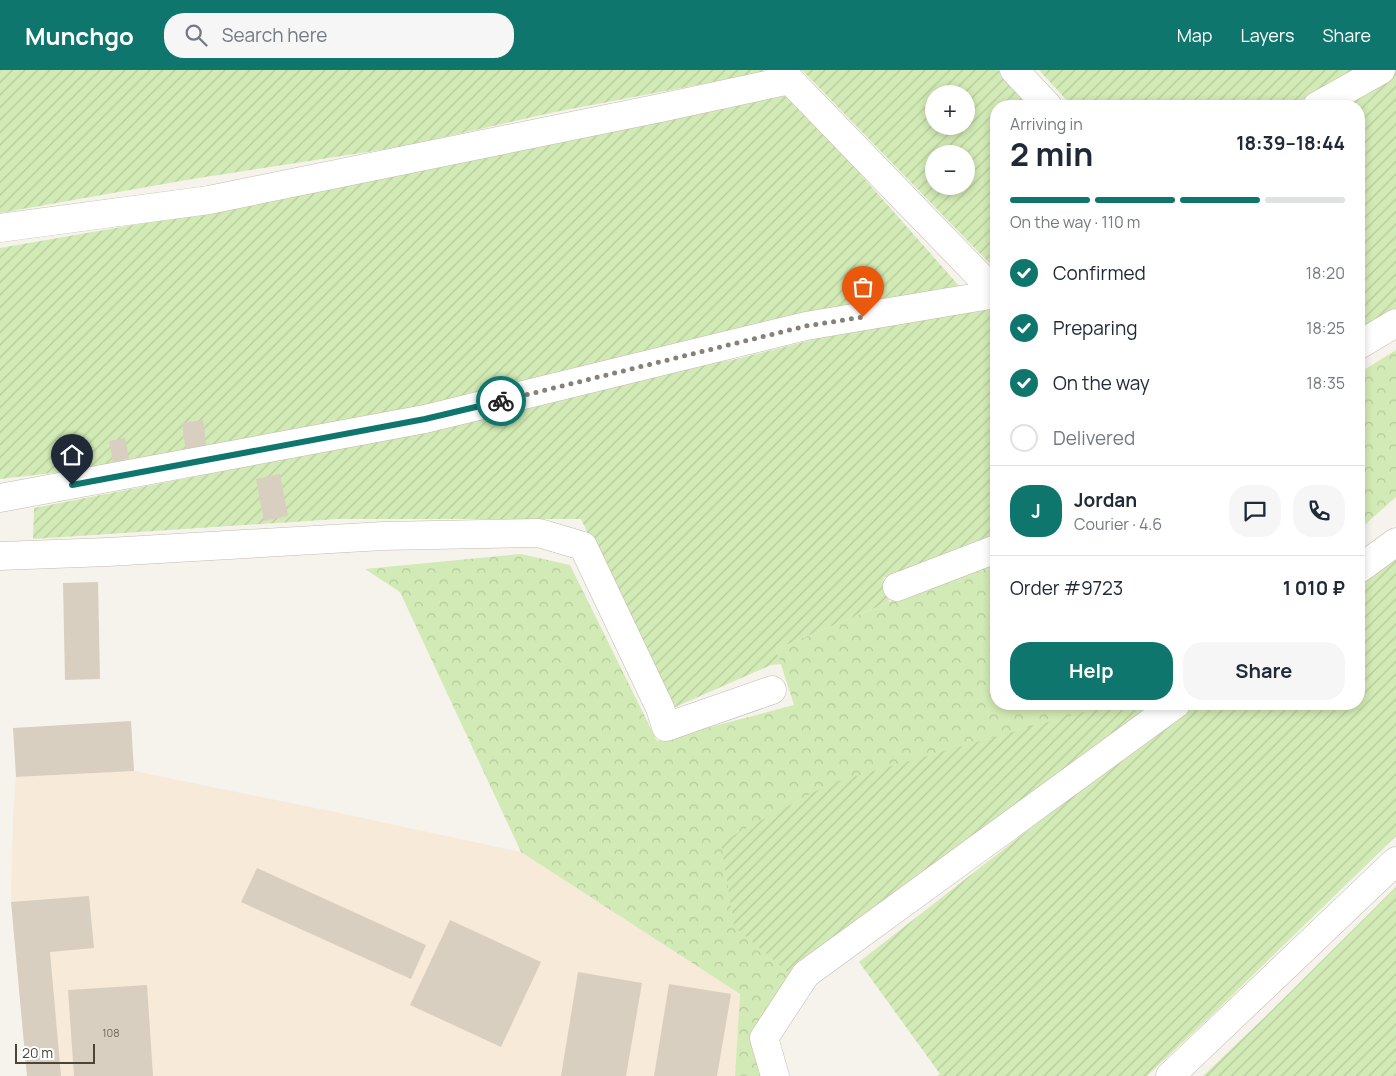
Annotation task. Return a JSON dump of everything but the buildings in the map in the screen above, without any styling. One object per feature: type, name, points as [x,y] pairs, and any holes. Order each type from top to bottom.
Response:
[{"type":"lane","points":[[1014,70],[1042,100]]},
{"type":"lane","points":[[1328,100],[1381,70]]},
{"type":"lane","points":[[0,228],[209,200],[660,108],[785,75],[990,288]]},
{"type":"lane","points":[[0,498],[425,419],[806,326],[990,295]]},
{"type":"lane","points":[[1365,342],[1396,323]]},
{"type":"lane","points":[[0,556],[108,552],[383,536],[539,533],[583,546],[660,708],[666,727],[772,690]]},
{"type":"lane","points":[[1365,565],[1396,542]]},
{"type":"lane","points":[[897,587],[990,551]]},
{"type":"lane","points":[[774,1076],[764,1038],[806,974],[1168,710]]},
{"type":"lane","points":[[1170,1076],[1396,861]]},
{"type":"shaded area","points":[[134,771],[521,852],[740,994],[735,1076],[27,1076],[11,902],[16,777]]},
{"type":"green space","points":[[0,70],[763,70],[765,72],[555,112],[400,147],[192,179],[0,213]]},
{"type":"green space","points":[[802,70],[998,70],[1026,100],[990,100],[990,264]]},
{"type":"green space","points":[[1039,70],[1396,70],[1396,318],[1365,336],[1365,100],[1066,100]]},
{"type":"green space","points":[[786,90],[961,288],[307,431],[139,463],[0,479],[0,248],[214,211]]},
{"type":"green space","points":[[990,307],[990,542],[883,578],[889,602],[776,649],[781,664],[771,665],[673,708],[581,519],[337,519],[33,539],[34,508],[326,451],[662,371],[732,360],[859,328]]},
{"type":"green space","points":[[1396,350],[1396,497],[1365,525],[1365,369]]},
{"type":"green space","points":[[521,554],[570,565],[657,741],[794,705],[776,649],[954,575],[990,562],[990,710],[1089,710],[791,975],[765,1076],[735,1076],[740,994],[521,852],[400,592],[365,569]]},
{"type":"green space","points":[[1394,558],[1396,560],[1396,836],[1147,1076],[937,1076],[940,1074],[859,962],[1182,710],[1365,710],[1365,578]]},
{"type":"green space","points":[[1155,710],[791,975],[734,926],[721,842],[831,783],[1087,711]]},
{"type":"green space","points":[[1396,887],[1396,1076],[1203,1076],[1265,1017]]},
{"type":"way so far","points":[[501,401],[806,326],[863,317]]},
{"type":"route","points":[[72,485],[425,419],[501,401]]}]
